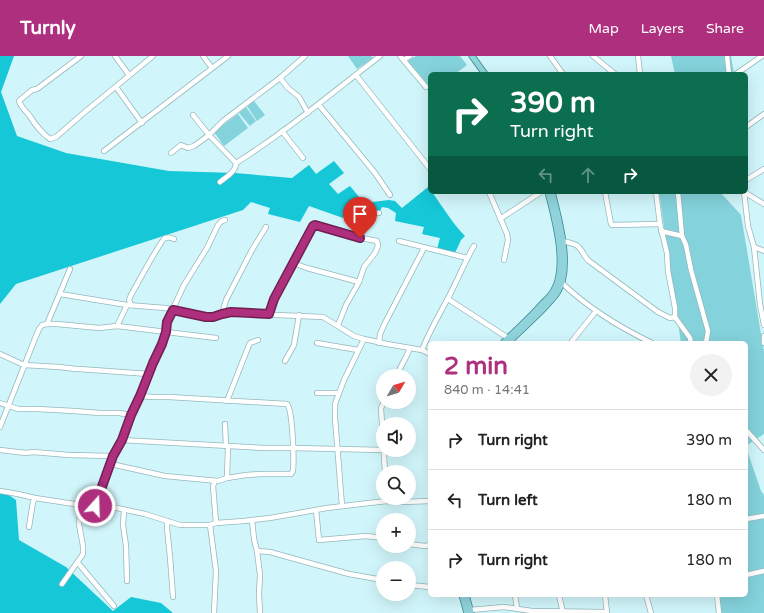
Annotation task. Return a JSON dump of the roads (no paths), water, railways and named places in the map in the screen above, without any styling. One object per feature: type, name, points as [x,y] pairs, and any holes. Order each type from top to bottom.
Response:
[{"type":"main road","points":[[472,56],[484,72]]},
{"type":"main road","points":[[476,56],[488,72]]},
{"type":"main road","points":[[508,341],[550,296],[558,282],[561,265],[555,219],[549,194]]},
{"type":"main road","points":[[508,341],[534,319],[557,293],[562,283],[565,265],[559,218],[553,194]]},
{"type":"main road","points":[[463,597],[469,612]]},
{"type":"main road","points":[[466,597],[469,612]]},
{"type":"street","points":[[81,56],[37,89],[32,90],[19,101],[22,107],[50,140],[153,56]]},
{"type":"street","points":[[115,56],[129,75]]},
{"type":"street","points":[[203,56],[212,68]]},
{"type":"street","points":[[104,151],[228,56]]},
{"type":"street","points":[[171,153],[181,145],[188,148],[194,146],[209,135],[223,121],[280,78],[305,56]]},
{"type":"street","points":[[220,182],[234,170],[236,163],[268,143],[282,131],[319,105],[380,56]]},
{"type":"street","points":[[400,56],[426,87]]},
{"type":"street","points":[[404,60],[410,56]]},
{"type":"street","points":[[550,56],[562,72]]},
{"type":"street","points":[[593,56],[613,72]]},
{"type":"street","points":[[638,56],[640,72]]},
{"type":"street","points":[[727,56],[729,72]]},
{"type":"street","points":[[739,72],[762,56]]},
{"type":"street","points":[[356,75],[428,166]]},
{"type":"street","points":[[280,78],[288,88],[299,97],[308,113]]},
{"type":"street","points":[[116,87],[142,122]]},
{"type":"street","points":[[319,105],[375,173],[390,195]]},
{"type":"street","points":[[193,115],[209,135],[236,163]]},
{"type":"street","points":[[748,126],[762,115],[764,121]]},
{"type":"street","points":[[282,131],[303,158]]},
{"type":"street","points":[[748,179],[764,169]]},
{"type":"street","points":[[490,194],[507,234],[508,240],[504,260]]},
{"type":"street","points":[[500,219],[537,194]]},
{"type":"street","points":[[605,194],[612,226],[660,224]]},
{"type":"street","points":[[656,194],[661,231],[667,253],[668,271],[675,308],[675,317],[691,341]]},
{"type":"street","points":[[678,194],[682,236],[686,245],[691,270],[708,331],[706,341]]},
{"type":"street","points":[[744,194],[748,226],[754,247],[764,325]]},
{"type":"street","points":[[747,194],[764,204]]},
{"type":"street","points":[[360,238],[370,216],[375,213],[379,213]]},
{"type":"street","points":[[95,506],[113,456],[122,440],[131,415],[162,344],[166,332],[167,322],[184,285],[207,248],[218,225],[225,220]]},
{"type":"street","points":[[269,314],[274,299],[313,226],[315,225],[360,238],[377,241],[378,246],[375,253],[366,264],[338,325]]},
{"type":"street","points":[[222,314],[226,300],[252,250],[266,227]]},
{"type":"street","points":[[661,231],[682,236]]},
{"type":"street","points":[[116,326],[129,305],[131,295],[158,248],[165,238],[174,239]]},
{"type":"street","points":[[399,241],[467,258]]},
{"type":"street","points":[[562,241],[576,244],[589,262],[658,312],[670,318],[675,317]]},
{"type":"street","points":[[422,350],[433,324],[448,299],[474,246]]},
{"type":"street","points":[[754,247],[764,251]]},
{"type":"street","points":[[379,343],[380,334],[385,323],[424,248]]},
{"type":"street","points":[[293,263],[359,282]]},
{"type":"street","points":[[47,324],[70,269]]},
{"type":"street","points":[[562,283],[577,297],[596,311],[648,341]]},
{"type":"street","points":[[60,294],[129,305],[157,306],[206,317],[213,317],[231,312],[323,317],[354,336],[379,343],[422,350],[428,353]]},
{"type":"street","points":[[448,299],[508,341]]},
{"type":"street","points":[[572,341],[596,311]]},
{"type":"street","points":[[285,362],[294,345],[299,315]]},
{"type":"street","points":[[0,427],[24,365],[42,325],[57,324],[99,328],[116,326],[216,338]]},
{"type":"street","points":[[764,336],[764,343]]},
{"type":"street","points":[[342,506],[335,404],[364,339]]},
{"type":"street","points":[[227,401],[250,343],[258,340]]},
{"type":"street","points":[[317,343],[358,350]]},
{"type":"street","points":[[400,369],[410,348]]},
{"type":"street","points":[[0,354],[24,365],[64,367],[76,370],[149,374]]},
{"type":"street","points":[[317,393],[339,393]]},
{"type":"street","points":[[111,464],[165,476],[218,481],[228,478],[262,474],[291,474],[294,469],[292,427],[288,405],[140,396]]},
{"type":"street","points":[[0,403],[8,407],[18,409],[103,414],[118,413],[131,415]]},
{"type":"street","points":[[225,424],[228,478]]},
{"type":"street","points":[[748,432],[764,450]]},
{"type":"street","points":[[122,440],[265,448],[376,450]]},
{"type":"street","points":[[0,450],[26,453],[33,452],[113,456]]},
{"type":"street","points":[[215,480],[213,486],[216,523]]},
{"type":"street","points":[[0,491],[81,505],[117,508],[185,525],[210,525],[216,523],[252,520],[376,501]]},
{"type":"street","points":[[29,527],[35,498]]},
{"type":"street","points":[[416,502],[428,501]]},
{"type":"street","points":[[62,584],[78,563],[84,551],[79,524],[81,505]]},
{"type":"street","points":[[124,510],[123,525],[126,546],[127,581]]},
{"type":"street","points":[[316,510],[319,540],[351,536],[376,537]]},
{"type":"street","points":[[748,519],[764,516]]},
{"type":"street","points":[[252,520],[260,575],[260,613]]},
{"type":"street","points":[[168,521],[167,528],[173,597]]},
{"type":"street","points":[[210,525],[216,571],[214,613]]},
{"type":"street","points":[[416,545],[428,545]]},
{"type":"street","points":[[257,551],[270,552],[349,574],[376,579]]},
{"type":"street","points":[[78,563],[114,606]]},
{"type":"street","points":[[748,575],[764,571]]},
{"type":"street","points":[[416,586],[428,587]]},
{"type":"street","points":[[515,597],[518,608]]},
{"type":"street","points":[[559,597],[563,612]]},
{"type":"street","points":[[469,612],[504,607],[532,611],[607,613],[605,597]]},
{"type":"street","points":[[647,597],[651,613]]},
{"type":"street","points":[[717,597],[719,613]]}]
